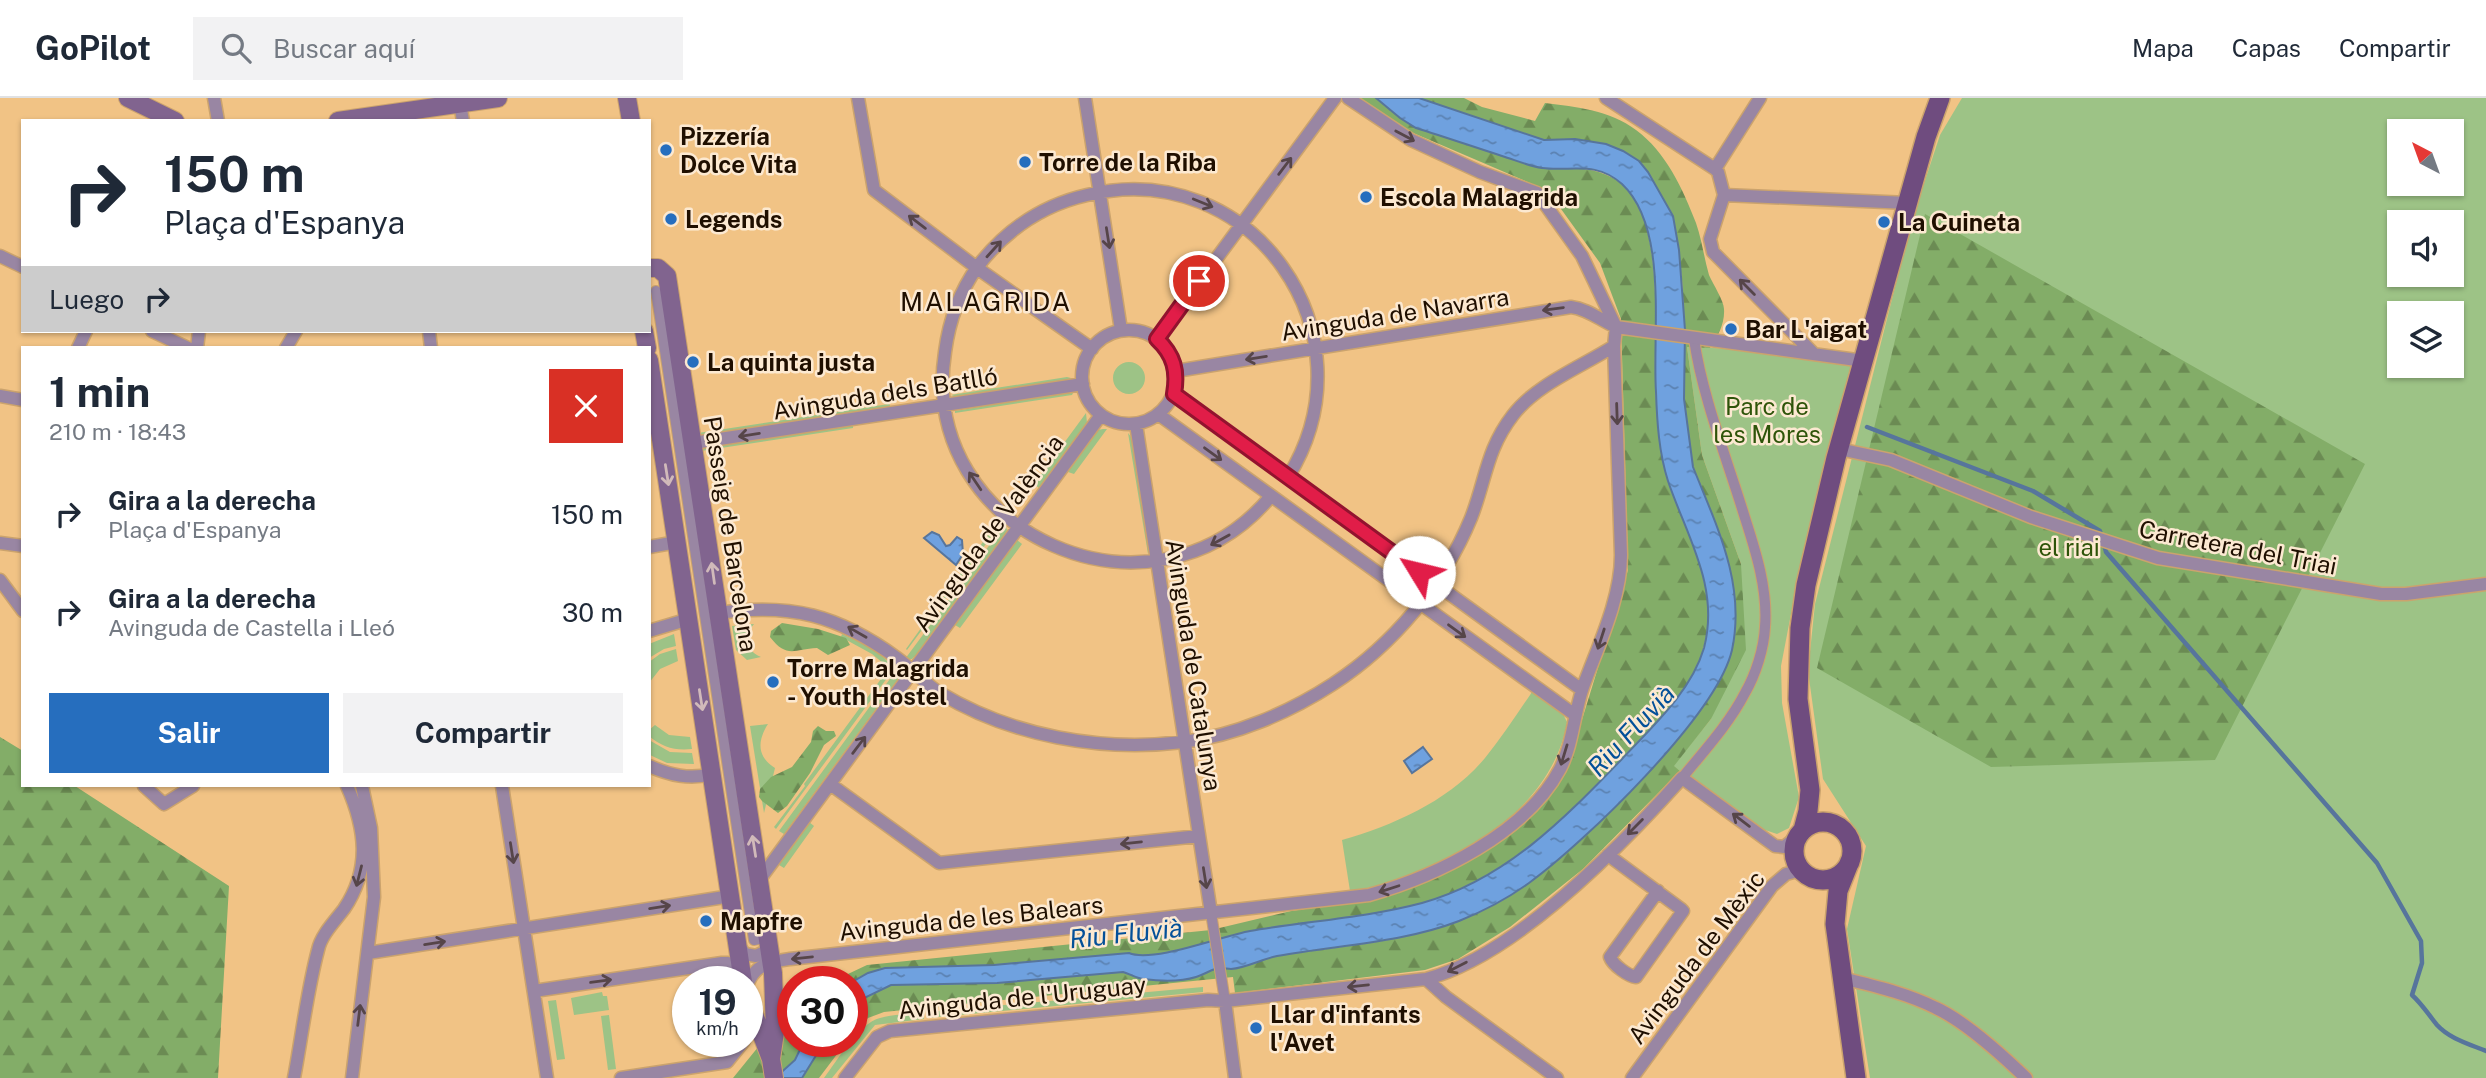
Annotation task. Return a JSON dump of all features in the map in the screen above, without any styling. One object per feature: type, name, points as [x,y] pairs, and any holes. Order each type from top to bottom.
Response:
[{"type":"main road","points":[[128,98],[171,119]]},
{"type":"main road","points":[[363,119],[414,115],[498,98]]},
{"type":"main road","points":[[627,98],[631,119]]},
{"type":"main road","points":[[1835,928],[1822,897],[1794,856],[1794,846],[1810,798],[1809,768],[1798,699],[1800,628],[1807,585],[1839,449],[1926,137],[1940,98]]},
{"type":"main road","points":[[1926,137],[1955,98]]},
{"type":"main road","name":"Passeig de Barcelona","points":[[651,264],[667,276],[760,879],[775,998],[775,1039],[763,1042]]},
{"type":"main road","points":[[651,372],[741,966]]},
{"type":"main road","points":[[1809,768],[1824,805],[1844,830],[1852,846],[1850,861],[1838,891],[1835,928],[1856,1078]]},
{"type":"main road","points":[[1800,834],[1814,823],[1836,824],[1844,830]]},
{"type":"main road","points":[[1802,871],[1817,879],[1834,878],[1850,861]]},
{"type":"main road","points":[[760,1057],[774,1078]]},
{"type":"street","points":[[214,98],[218,119]]},
{"type":"street","points":[[858,98],[874,190],[977,268],[1092,349]]},
{"type":"street","points":[[1084,98],[1121,330]]},
{"type":"street","points":[[1157,339],[1335,98]]},
{"type":"street","points":[[1348,98],[1411,140],[1480,172],[1536,193],[1582,256],[1616,327],[1693,343],[1813,353],[1864,361]]},
{"type":"street","points":[[1606,98],[1715,169],[1724,195],[1710,239],[1713,252],[1813,353]]},
{"type":"street","points":[[1715,169],[1760,98]]},
{"type":"street","points":[[1271,496],[1252,519],[1229,535],[1184,555],[1156,562],[1130,564],[1096,560],[1061,550],[1019,527],[987,498],[973,479],[951,432],[945,405],[943,371],[947,336],[963,292],[977,268],[1007,235],[1039,212],[1067,200],[1100,192],[1125,188],[1170,192],[1217,209],[1241,224],[1264,244],[1289,275],[1308,316],[1316,348],[1318,380],[1311,428],[1288,477]]},
{"type":"street","points":[[1724,195],[1908,203]]},
{"type":"street","points":[[0,256],[21,266]]},
{"type":"street","name":"Passeig de Barcelona","points":[[656,291],[754,940],[767,948]]},
{"type":"street","name":"Avinguda de Navarra","points":[[1176,371],[1571,307],[1589,311],[1595,317],[1616,327]]},
{"type":"street","name":"Avinguda de les Balears","points":[[767,948],[1211,917],[1369,895],[1414,880],[1471,853],[1504,831],[1538,799],[1561,766],[1582,690],[1621,572],[1614,346],[1616,327]]},
{"type":"street","points":[[1121,330],[1141,331],[1157,339],[1168,349],[1176,371],[1174,394],[1158,414],[1136,424],[1122,423],[1101,415],[1092,405],[1083,384],[1085,360],[1092,349],[1106,336],[1121,330]]},
{"type":"street","points":[[156,333],[184,346]]},
{"type":"street","points":[[1693,343],[1762,576],[1765,628],[1760,652],[1746,691],[1714,739],[1682,778],[1775,846],[1784,847],[1800,834]]},
{"type":"street","points":[[719,613],[766,608],[827,618],[863,635],[941,694],[982,714],[1057,739],[1101,743],[1184,742],[1227,732],[1308,699],[1336,682],[1369,655],[1420,605],[1436,584],[1471,518],[1492,448],[1513,415],[1535,395],[1614,346]]},
{"type":"street","name":"Avinguda dels Batlló","points":[[693,443],[1083,384]]},
{"type":"street","points":[[1174,394],[1582,690]]},
{"type":"street","points":[[0,396],[21,400]]},
{"type":"street","points":[[1158,414],[1575,715]]},
{"type":"street","name":"Avinguda de València","points":[[760,879],[1101,415]]},
{"type":"street","name":"Avinguda de Catalunya","points":[[1136,424],[1211,917]]},
{"type":"street","name":"Carretera del Triai","points":[[1839,449],[1891,460],[2031,517],[2158,558],[2381,594],[2406,594],[2486,584]]},
{"type":"street","points":[[651,547],[677,542]]},
{"type":"street","points":[[0,543],[21,546]]},
{"type":"street","points":[[0,580],[21,608]]},
{"type":"street","points":[[651,630],[689,619]]},
{"type":"street","points":[[651,767],[686,777],[712,774]]},
{"type":"street","name":"Avinguda de l'Uruguay","points":[[845,1078],[877,1037],[885,1032],[1208,1000],[1225,1001],[1426,979],[1451,971],[1507,938],[1554,903],[1608,855],[1682,778]]},
{"type":"street","points":[[830,784],[937,863],[1199,835]]},
{"type":"street","points":[[145,787],[164,804],[191,787]]},
{"type":"street","points":[[294,1078],[319,946],[354,894],[362,868],[358,814],[347,787]]},
{"type":"street","points":[[352,1078],[374,897],[371,828],[362,787]]},
{"type":"street","points":[[502,787],[547,1078]]},
{"type":"street","points":[[1608,855],[1658,891],[1683,913],[1636,976],[1632,977],[1612,962],[1610,957],[1658,891]]},
{"type":"street","name":"Avinguda de Mèxic","points":[[1632,1078],[1772,886],[1786,874],[1802,871]]},
{"type":"street","points":[[368,953],[731,896]]},
{"type":"street","points":[[1211,917],[1235,1078]]},
{"type":"street","points":[[738,944],[745,954],[756,956],[767,948]]},
{"type":"street","points":[[758,966],[767,948]]},
{"type":"street","points":[[702,966],[722,963],[731,966]]},
{"type":"street","points":[[534,991],[672,970]]},
{"type":"street","points":[[1842,978],[1889,990],[1937,1008],[1998,1050],[2026,1078]]},
{"type":"street","points":[[1426,979],[1446,997],[1556,1078]]},
{"type":"street","points":[[621,1078],[698,1072],[734,1057]]},
{"type":"green space","points":[[1359,98],[1376,98],[1417,128],[1530,165],[1589,170],[1611,177],[1629,191],[1641,212],[1649,237],[1653,266],[1655,387],[1662,454],[1695,547],[1707,594],[1706,635],[1700,658],[1690,679],[1648,732],[1549,830],[1491,874],[1448,895],[1381,913],[1251,931],[1170,953],[1140,956],[1129,953],[994,965],[889,968],[868,973],[868,966],[865,966],[867,965],[1211,930],[1291,911],[1377,899],[1421,884],[1471,860],[1508,836],[1532,814],[1569,762],[1628,570],[1621,319],[1600,263],[1556,202],[1537,186],[1411,132]]},
{"type":"green space","points":[[1419,98],[1464,98],[1482,107],[1535,121],[1545,103],[1592,110],[1626,123],[1656,149],[1679,184],[1696,223],[1709,275],[1724,309],[1720,330],[1710,348],[1687,347],[1702,455],[1741,564],[1746,650],[1711,719],[1674,766],[1680,771],[1583,869],[1510,927],[1458,959],[1425,970],[1235,993],[1233,977],[884,1012],[868,1018],[868,996],[891,985],[997,983],[1123,972],[1143,979],[1191,978],[1217,968],[1231,969],[1277,956],[1369,943],[1415,934],[1459,921],[1521,889],[1553,864],[1613,809],[1676,742],[1721,677],[1732,650],[1735,602],[1727,556],[1693,467],[1684,399],[1685,330],[1682,279],[1673,216],[1606,144],[1575,139],[1552,142]]},
{"type":"green space","points":[[1962,98],[2486,98],[2486,1078],[1870,1078],[1847,929],[1866,846],[1823,779],[1808,671],[1815,604],[1912,220],[1940,135]]},
{"type":"green space","name":"el riai","points":[[1925,214],[2365,464],[2215,760],[1991,767],[1817,668]]},
{"type":"green space","name":"Parc de les Mores","points":[[1687,347],[1855,360],[1800,567],[1781,666],[1782,703],[1799,797],[1789,828],[1777,834],[1762,829],[1673,766],[1711,719],[1741,564],[1702,455]]},
{"type":"green space","points":[[1129,362],[1140,367],[1145,378],[1140,389],[1129,394],[1118,389],[1113,378],[1118,367]]},
{"type":"green space","points":[[1071,378],[957,397],[951,395]]},
{"type":"green space","points":[[1073,393],[955,413],[955,411]]},
{"type":"green space","points":[[889,404],[891,407],[699,436],[698,433]]},
{"type":"green space","points":[[1086,413],[1087,423],[1039,488],[1034,484]]},
{"type":"green space","points":[[853,425],[853,428],[701,451],[701,448]]},
{"type":"green space","points":[[1107,429],[1074,474],[1068,472],[1098,430]]},
{"type":"green space","points":[[1128,433],[1132,438],[1148,554]]},
{"type":"green space","points":[[998,521],[1000,525],[907,650],[906,649]]},
{"type":"green space","points":[[1005,524],[1005,534],[916,655],[912,659],[905,659]]},
{"type":"green space","points":[[1017,540],[1022,544],[960,628],[955,625]]},
{"type":"green space","points":[[782,623],[818,629],[846,638],[850,645],[828,655],[817,648],[786,650],[770,637],[771,631]]},
{"type":"green space","points":[[754,624],[748,634],[747,643],[752,651],[761,657],[747,660],[736,650],[732,626]]},
{"type":"green space","points":[[674,634],[676,646],[651,657],[651,643]]},
{"type":"green space","points":[[842,634],[878,653],[893,670],[776,829],[774,827],[804,784],[889,668],[872,654],[841,637]]},
{"type":"green space","points":[[676,649],[678,661],[660,669],[651,680],[651,661],[660,654]]},
{"type":"green space","points":[[895,672],[900,676],[898,679],[784,834],[779,831]]},
{"type":"green space","points":[[1532,692],[1563,714],[1567,722],[1557,755],[1539,786],[1515,813],[1486,837],[1453,857],[1418,873],[1350,891],[1342,840],[1401,819],[1455,787],[1485,758]]},
{"type":"green space","points":[[768,724],[762,736],[761,748],[765,759],[775,768],[764,813],[750,726]]},
{"type":"green space","points":[[655,725],[669,735],[690,737],[692,749],[669,747],[654,740],[651,738],[651,728]]},
{"type":"green space","points":[[818,726],[826,731],[834,731],[836,736],[824,745],[810,773],[787,806],[778,813],[759,797],[760,789],[771,777],[792,767],[811,742],[813,731]]},
{"type":"green space","points":[[0,737],[21,750],[21,787],[77,787],[229,886],[218,1078],[0,1078]]},
{"type":"green space","points":[[651,741],[670,752],[692,753],[694,764],[667,763],[651,755]]},
{"type":"green space","points":[[809,822],[814,826],[784,868],[779,865]]},
{"type":"green space","points":[[1203,987],[1203,992],[928,1018],[927,1012]]},
{"type":"green space","points":[[602,992],[603,996],[607,996],[609,1010],[574,1015],[571,998]]},
{"type":"green space","points":[[556,1000],[565,1059],[557,1060],[548,1001]]},
{"type":"green space","points":[[924,1013],[924,1019],[875,1025],[868,1034],[868,1024],[890,1016]]},
{"type":"green space","points":[[609,1015],[616,1069],[608,1070],[601,1016]]},
{"type":"green space","points":[[777,1024],[777,1057],[796,1057],[795,1060],[775,1078],[733,1078],[750,1057],[763,1057],[763,1041]]},
{"type":"green space","points":[[815,1057],[835,1057],[819,1078],[802,1078]]},
{"type":"green space","points":[[839,1057],[849,1057],[832,1078],[824,1078]]},
{"type":"water","points":[[1376,98],[1419,98],[1544,140],[1575,139],[1606,144],[1639,161],[1648,172],[1673,216],[1679,250],[1685,330],[1684,399],[1693,467],[1720,534],[1732,579],[1735,626],[1732,650],[1721,677],[1676,742],[1646,776],[1582,839],[1521,889],[1459,921],[1392,939],[1277,956],[1231,969],[1217,968],[1183,980],[1143,979],[1123,972],[997,983],[891,985],[868,996],[868,973],[885,968],[994,965],[1170,952],[1250,931],[1401,908],[1452,893],[1506,863],[1555,825],[1658,721],[1690,679],[1704,648],[1708,604],[1699,563],[1662,460],[1656,403],[1655,283],[1647,227],[1637,203],[1622,184],[1602,172],[1592,169],[1542,168],[1522,163],[1416,128]]},
{"type":"water","points":[[932,532],[939,535],[946,546],[957,537],[962,540],[963,554],[956,565],[924,538]]},
{"type":"water","points":[[1423,747],[1432,759],[1412,773],[1404,761]]},
{"type":"water","points":[[796,1057],[815,1057],[802,1078],[775,1078]]},
{"type":"waterway","points":[[1867,427],[2033,491],[2100,531],[2101,536]]},
{"type":"waterway","points":[[2104,544],[2106,552],[2377,863],[2421,941],[2422,963],[2412,995],[2442,1030],[2460,1041],[2486,1051]]},
{"type":"place","name":"Pizzería Dolce Vita","points":[[666,150]]},
{"type":"place","name":"Torre de la Riba","points":[[1025,162]]},
{"type":"place","name":"Escola Malagrida","points":[[1366,197]]},
{"type":"place","name":"Legends","points":[[671,219]]},
{"type":"place","name":"La Cuineta","points":[[1884,222]]},
{"type":"place","name":"Bar L'aigat","points":[[1731,329]]},
{"type":"place","name":"La quinta justa","points":[[693,362]]},
{"type":"place","name":"Torre Malagrida - Youth Hostel","points":[[773,682]]},
{"type":"place","name":"Mapfre","points":[[706,921]]},
{"type":"place","name":"Llar d'infants l'Avet","points":[[1256,1028]]},
{"type":"district","name":"MALAGRIDA","points":[[986,301]]},
{"type":"route","points":[[1199,281],[1157,339],[1168,349],[1173,360],[1176,371],[1174,394],[1419,572]]},
{"type":"water label","name":"Riu Fluvià","points":[[1631,730]]},
{"type":"water label","name":"Riu Fluvià","points":[[1126,933]]}]
